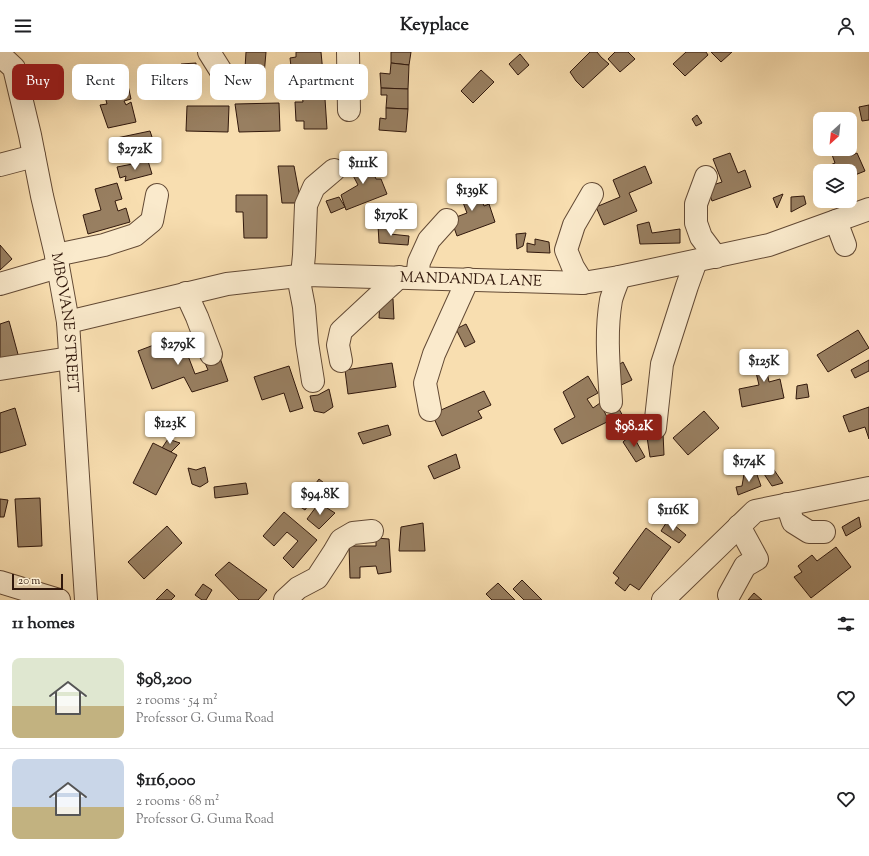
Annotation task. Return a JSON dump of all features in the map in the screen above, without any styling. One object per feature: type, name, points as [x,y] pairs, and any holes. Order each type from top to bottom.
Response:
[{"type":"street","points":[[209,52],[216,64]]},
{"type":"street","points":[[348,52],[349,110]]},
{"type":"street","name":"MBOVANE STREET","points":[[5,66],[34,156],[57,261],[68,322],[86,600]]},
{"type":"street","points":[[0,165],[34,156]]},
{"type":"street","points":[[300,276],[305,247],[306,205],[314,187],[334,170]]},
{"type":"street","points":[[655,428],[662,364],[687,286],[706,259],[696,223],[696,204],[706,177]]},
{"type":"street","points":[[584,283],[573,267],[566,250],[574,225],[592,194]]},
{"type":"street","points":[[0,284],[57,261],[135,235],[152,221],[158,195]]},
{"type":"street","points":[[291,206],[313,381]]},
{"type":"street","name":"MANDANDA LANE","points":[[68,322],[227,284],[307,275],[584,283],[769,246],[869,209]]},
{"type":"street","points":[[341,361],[338,345],[341,331],[408,278],[419,262],[429,240],[447,220]]},
{"type":"street","points":[[836,221],[846,245]]},
{"type":"street","points":[[611,402],[608,361],[608,328],[611,299],[619,277]]},
{"type":"street","points":[[430,410],[425,383],[434,354],[468,279]]},
{"type":"street","points":[[186,293],[211,354]]},
{"type":"street","points":[[0,369],[70,358]]},
{"type":"street","points":[[664,600],[755,510],[869,488]]},
{"type":"street","points":[[786,504],[793,522],[809,532],[824,532]]},
{"type":"street","points":[[729,595],[745,566],[757,559],[739,526]]},
{"type":"street","points":[[286,600],[298,588],[317,578],[341,540],[353,533],[372,531]]},
{"type":"street","points":[[0,582],[59,600]]},
{"type":"building","points":[[246,52],[266,52],[265,64],[245,64]]},
{"type":"building","points":[[296,52],[321,52],[322,64],[291,64],[290,58],[296,57]]},
{"type":"building","points":[[391,52],[411,52],[409,65],[391,63]]},
{"type":"building","points":[[590,52],[597,52],[609,64],[583,88],[570,72]]},
{"type":"building","points":[[615,52],[628,52],[635,59],[620,72],[608,59]]},
{"type":"building","points":[[686,52],[706,52],[708,55],[685,76],[673,64]]},
{"type":"building","points":[[711,52],[732,52],[721,62]]},
{"type":"building","points":[[520,54],[529,65],[518,75],[509,64]]},
{"type":"building","points":[[391,63],[409,65],[408,89],[381,88],[380,73],[390,74]]},
{"type":"building","points":[[481,70],[494,82],[473,103],[461,91]]},
{"type":"building","points":[[381,88],[408,89],[408,109],[386,108],[387,95],[381,95]]},
{"type":"building","points":[[106,100],[128,100],[124,101],[126,105],[131,102],[136,122],[108,128],[100,105],[107,104]]},
{"type":"building","points":[[303,100],[325,100],[327,129],[304,129],[304,121],[296,121],[295,102],[303,102]]},
{"type":"building","points":[[279,103],[280,131],[239,132],[235,104]]},
{"type":"building","points":[[869,105],[869,120],[862,121],[859,107]]},
{"type":"building","points":[[187,106],[229,106],[228,132],[186,131]]},
{"type":"building","points":[[386,108],[408,109],[406,132],[379,130],[380,118],[386,119]]},
{"type":"building","points":[[697,115],[702,123],[696,126],[692,119]]},
{"type":"building","points":[[150,131],[154,143],[116,152],[112,139]]},
{"type":"building","points":[[730,153],[738,173],[745,170],[751,187],[712,201],[707,187],[722,182],[713,159]]},
{"type":"building","points":[[857,153],[865,171],[857,174],[857,164],[833,164],[835,163],[832,156],[857,156]]},
{"type":"building","points":[[366,156],[376,179],[381,179],[387,194],[346,210],[341,195],[358,185],[347,164]]},
{"type":"building","points":[[148,161],[152,174],[125,181],[126,176],[120,178],[117,167]]},
{"type":"building","points":[[278,166],[294,166],[301,203],[282,203]]},
{"type":"building","points":[[645,166],[652,183],[629,193],[637,211],[604,225],[596,207],[620,197],[613,180]]},
{"type":"building","points":[[117,183],[122,199],[115,201],[118,211],[126,208],[130,222],[88,234],[83,215],[101,210],[95,189]]},
{"type":"building","points":[[475,183],[484,206],[489,204],[495,222],[457,236],[451,219],[467,213],[458,189]]},
{"type":"building","points":[[783,194],[777,208],[773,198]]},
{"type":"building","points":[[236,195],[267,195],[267,238],[244,238],[243,212],[236,212]]},
{"type":"building","points":[[804,196],[806,204],[791,212],[791,197]]},
{"type":"building","points":[[339,197],[345,207],[331,213],[326,201]]},
{"type":"building","points":[[649,222],[652,233],[680,229],[680,243],[640,244],[637,225]]},
{"type":"building","points":[[378,225],[390,226],[390,234],[409,236],[408,245],[379,243]]},
{"type":"building","points":[[526,233],[523,246],[517,249],[516,234]]},
{"type":"building","points":[[535,239],[549,242],[550,253],[527,252],[527,243],[535,245]]},
{"type":"building","points":[[0,245],[12,259],[0,270]]},
{"type":"building","points":[[380,298],[393,299],[394,319],[379,318]]},
{"type":"building","points":[[9,321],[19,358],[0,363],[0,324]]},
{"type":"building","points":[[466,324],[475,342],[465,347],[456,329]]},
{"type":"building","points":[[858,330],[869,348],[828,372],[817,355]]},
{"type":"building","points":[[180,335],[195,374],[208,370],[205,363],[220,358],[228,381],[192,392],[184,377],[152,389],[138,351]]},
{"type":"building","points":[[780,355],[783,368],[767,372],[769,382],[780,379],[784,398],[742,407],[739,389],[759,385],[753,360]]},
{"type":"building","points":[[869,360],[869,371],[855,378],[851,370]]},
{"type":"building","points":[[623,362],[632,380],[619,386],[609,371]]},
{"type":"building","points":[[392,363],[396,387],[348,394],[345,370]]},
{"type":"building","points":[[289,366],[303,408],[290,412],[284,393],[262,400],[254,377]]},
{"type":"building","points":[[588,376],[598,393],[587,399],[593,408],[600,403],[609,421],[562,444],[554,429],[575,417],[563,392]]},
{"type":"building","points":[[807,384],[809,397],[796,399],[797,386]]},
{"type":"building","points":[[329,389],[333,407],[324,413],[314,411],[310,396],[318,395]]},
{"type":"building","points":[[484,391],[491,405],[478,411],[482,418],[442,436],[432,414]]},
{"type":"building","points":[[869,407],[869,439],[865,427],[849,432],[843,416]]},
{"type":"building","points":[[15,408],[26,445],[0,453],[0,413]]},
{"type":"building","points":[[619,409],[628,425],[618,431],[608,416]]},
{"type":"building","points":[[704,411],[719,428],[688,455],[673,438]]},
{"type":"building","points":[[388,425],[391,435],[363,444],[358,433]]},
{"type":"building","points":[[663,433],[664,455],[650,457],[647,437]]},
{"type":"building","points":[[632,434],[645,457],[636,462],[623,442]]},
{"type":"building","points":[[168,439],[180,443],[171,452],[162,448]]},
{"type":"building","points":[[153,443],[177,455],[156,495],[133,483]]},
{"type":"building","points":[[456,454],[460,468],[434,479],[428,466]]},
{"type":"building","points":[[205,467],[208,482],[200,487],[192,484],[188,468],[196,470]]},
{"type":"building","points":[[772,467],[783,483],[772,486],[764,474]]},
{"type":"building","points":[[755,469],[761,486],[738,495],[736,487],[742,486],[744,474]]},
{"type":"building","points":[[319,479],[333,490],[321,505],[313,499],[305,510],[299,506]]},
{"type":"building","points":[[246,483],[248,494],[215,498],[214,487]]},
{"type":"building","points":[[40,498],[42,546],[18,547],[15,499]]},
{"type":"building","points":[[0,499],[8,500],[4,517],[0,517]]},
{"type":"building","points":[[319,503],[335,513],[319,529],[307,519]]},
{"type":"building","points":[[284,512],[317,540],[293,568],[283,558],[298,541],[287,532],[274,546],[263,536]]},
{"type":"building","points":[[859,517],[861,527],[846,536],[842,527]]},
{"type":"building","points":[[668,520],[686,535],[679,543],[661,531]]},
{"type":"building","points":[[423,523],[425,551],[399,551],[401,527]]},
{"type":"building","points":[[167,526],[182,543],[144,579],[128,562]]},
{"type":"building","points":[[646,528],[671,547],[639,590],[630,584],[625,591],[615,583],[619,578],[613,573]]},
{"type":"building","points":[[376,538],[389,539],[391,572],[378,574],[376,566],[360,567],[360,578],[350,578],[349,546],[376,546]]},
{"type":"building","points":[[836,547],[851,567],[811,598],[794,577],[802,572],[798,566],[812,555],[817,561]]},
{"type":"building","points":[[229,562],[267,590],[258,600],[239,600],[215,575]]},
{"type":"building","points":[[522,580],[542,600],[524,600],[513,589]]},
{"type":"building","points":[[498,583],[515,600],[492,600],[486,594]]},
{"type":"building","points":[[203,584],[212,590],[206,600],[202,600],[195,595]]},
{"type":"building","points":[[167,589],[175,596],[171,600],[156,600]]},
{"type":"building","points":[[754,593],[762,600],[748,600]]}]
